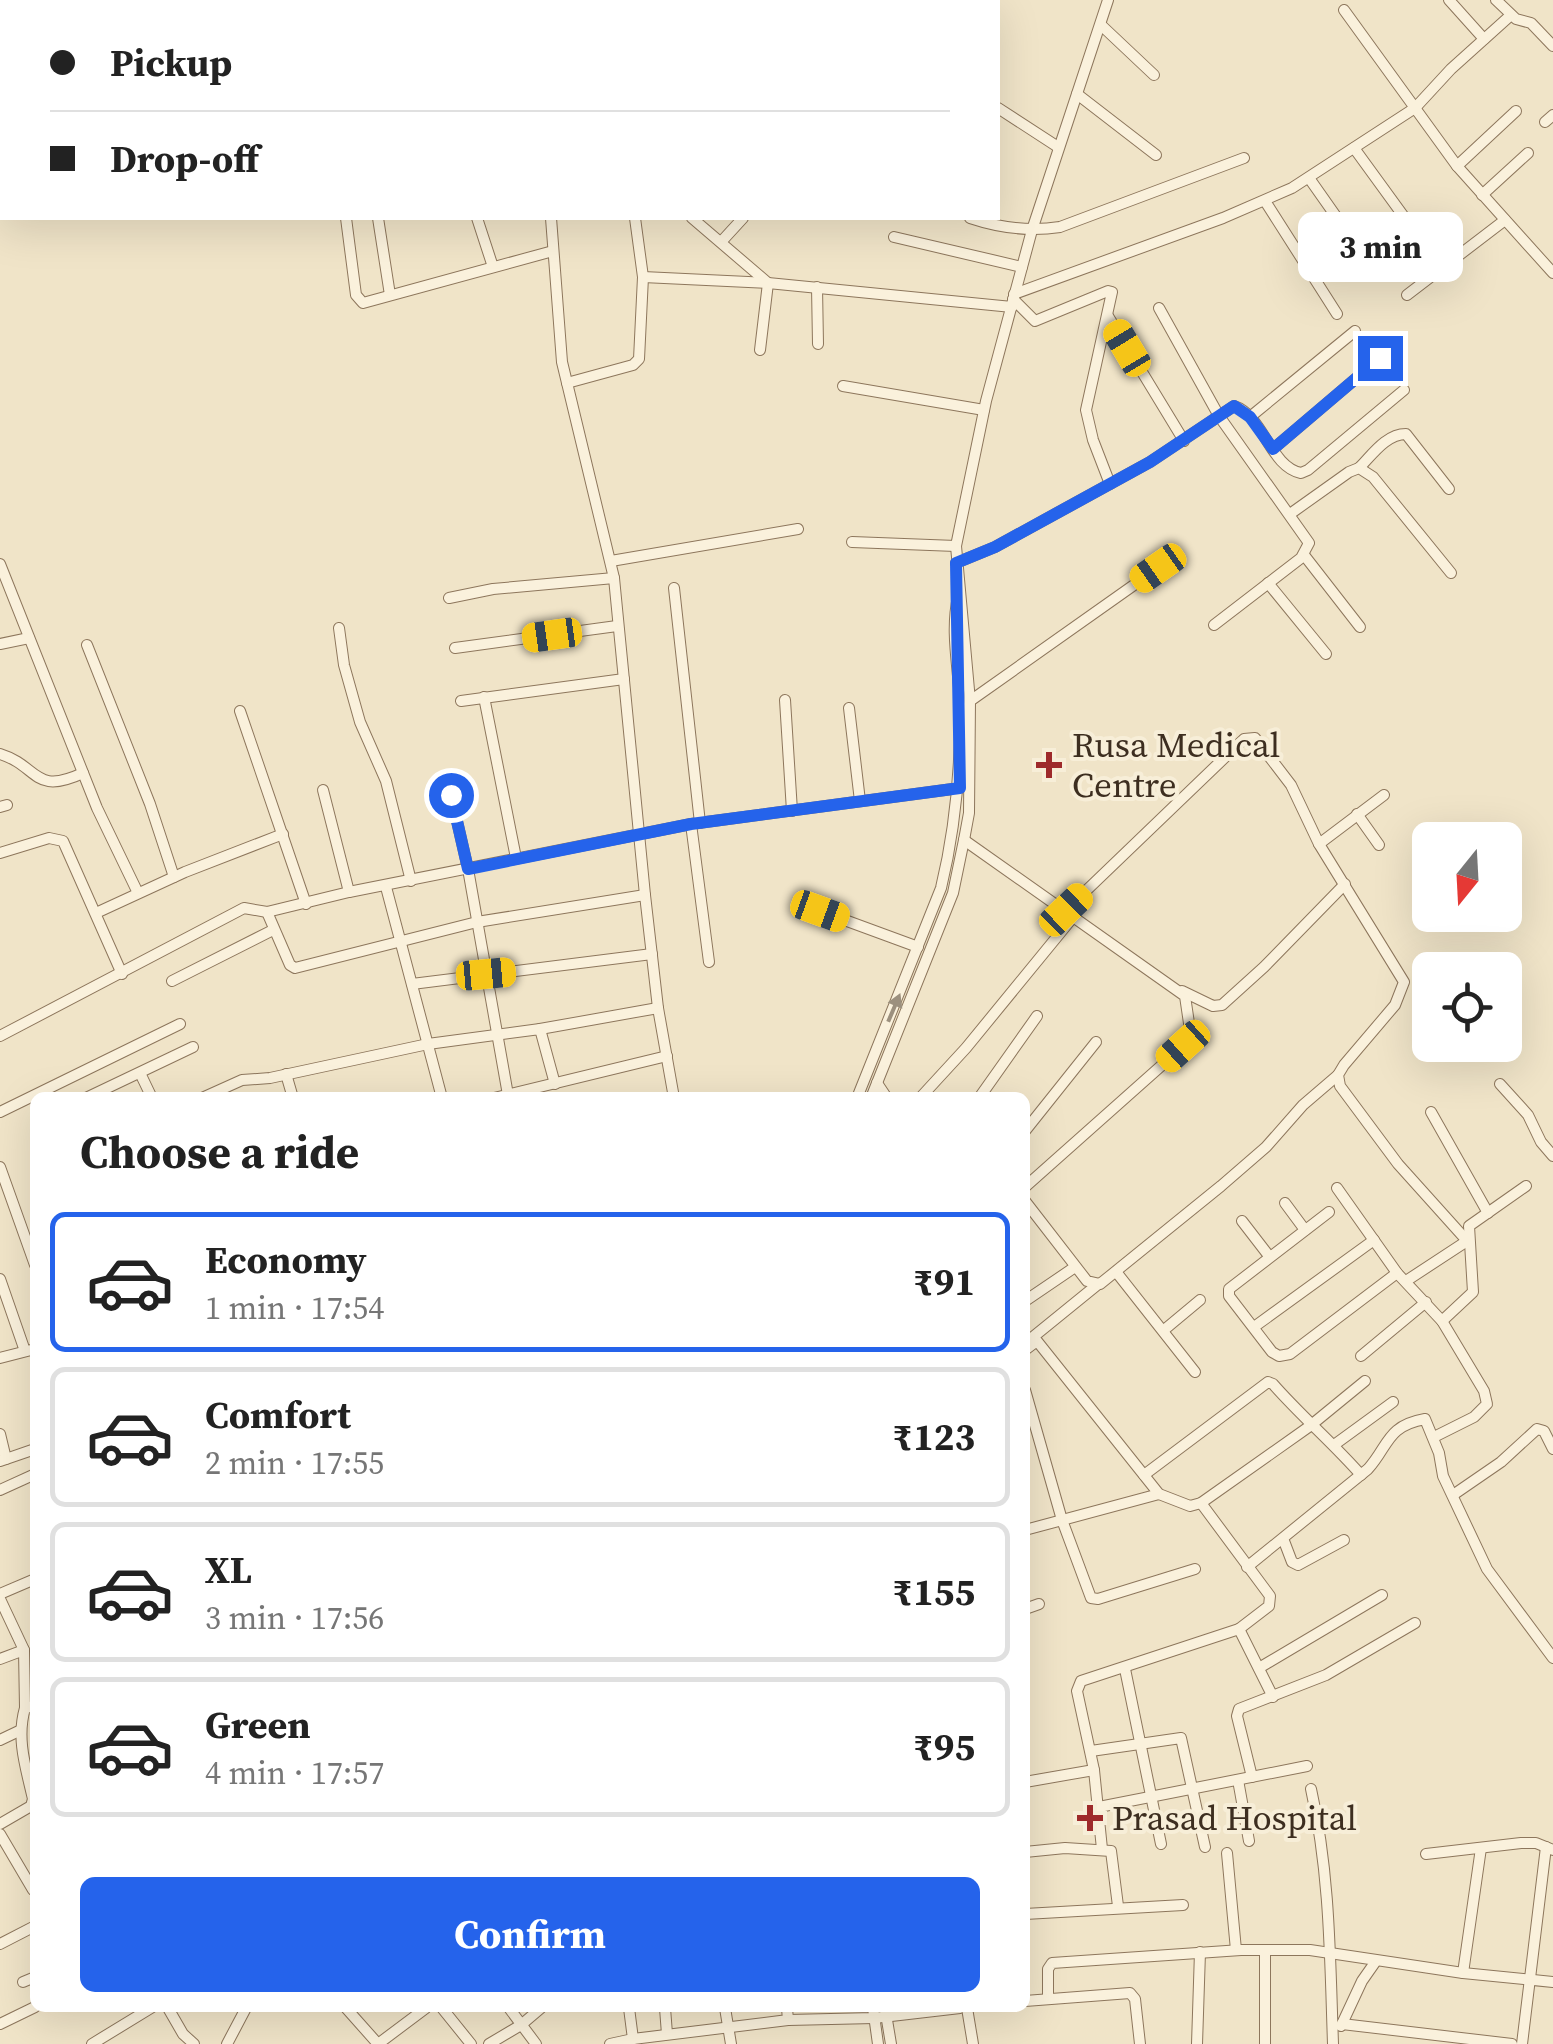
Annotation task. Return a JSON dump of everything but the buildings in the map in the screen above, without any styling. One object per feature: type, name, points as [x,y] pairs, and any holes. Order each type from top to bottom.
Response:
[{"type":"street","points":[[874,1092],[953,893],[969,814],[970,702],[956,546],[984,410],[1032,230],[1108,0]]},
{"type":"street","points":[[1449,0],[1484,39]]},
{"type":"street","points":[[1498,1],[1519,21],[1531,23],[1553,46]]},
{"type":"street","points":[[1344,10],[1457,166],[1553,273]]},
{"type":"street","points":[[644,277],[1013,300],[1265,201],[1308,178],[1416,108],[1511,15]]},
{"type":"street","points":[[1101,26],[1154,75]]},
{"type":"street","points":[[1078,94],[1156,155]]},
{"type":"street","points":[[1000,109],[1058,147]]},
{"type":"street","points":[[1457,166],[1516,111]]},
{"type":"street","points":[[1354,148],[1442,268]]},
{"type":"street","points":[[1482,195],[1528,153]]},
{"type":"street","points":[[977,220],[1032,230],[1067,226],[1244,158]]},
{"type":"street","points":[[1308,178],[1373,268]]},
{"type":"street","points":[[1265,201],[1337,314]]},
{"type":"street","points":[[346,220],[358,298],[363,302],[553,251]]},
{"type":"street","points":[[378,220],[390,295]]},
{"type":"street","points":[[478,220],[493,267]]},
{"type":"street","points":[[551,220],[567,383],[614,578],[645,895],[658,1008],[673,1092]]},
{"type":"street","points":[[567,383],[638,362],[644,277],[634,220]]},
{"type":"street","points":[[694,220],[768,283]]},
{"type":"street","points":[[721,242],[741,220]]},
{"type":"street","points":[[1407,295],[1504,220]]},
{"type":"street","points":[[894,238],[1022,267]]},
{"type":"street","points":[[760,350],[768,283]]},
{"type":"street","points":[[817,288],[818,344]]},
{"type":"street","points":[[1013,300],[1034,322],[1110,290],[1113,295],[1086,410],[1087,423],[1110,484]]},
{"type":"street","points":[[1159,308],[1219,416],[1310,546],[1304,555],[1214,625]]},
{"type":"street","points":[[1108,316],[1184,442]]},
{"type":"street","points":[[1250,417],[1355,331]]},
{"type":"street","points":[[1273,449],[1380,358]]},
{"type":"street","points":[[842,386],[984,410]]},
{"type":"street","points":[[956,563],[995,547],[1110,484],[1237,406],[1290,470],[1297,473],[1305,472],[1404,390]]},
{"type":"street","points":[[1290,514],[1348,472],[1360,468],[1397,434],[1406,434],[1448,489]]},
{"type":"street","points":[[1360,468],[1373,477],[1451,574]]},
{"type":"street","points":[[611,561],[798,529]]},
{"type":"street","points":[[852,542],[956,546]]},
{"type":"street","points":[[1304,555],[1360,627]]},
{"type":"street","points":[[0,564],[83,773],[138,893]]},
{"type":"street","points":[[970,702],[1158,568]]},
{"type":"street","points":[[449,598],[494,588],[614,578]]},
{"type":"street","points":[[1268,584],[1326,654]]},
{"type":"street","points":[[674,588],[708,962]]},
{"type":"street","points":[[858,1092],[942,888],[960,788],[954,621],[958,596]]},
{"type":"street","points":[[455,648],[617,626]]},
{"type":"street","points":[[339,628],[344,665],[360,722],[386,781],[411,881]]},
{"type":"street","points":[[0,644],[29,638]]},
{"type":"street","points":[[87,645],[150,804],[174,877]]},
{"type":"street","points":[[461,700],[624,679]]},
{"type":"street","points":[[484,698],[516,858]]},
{"type":"street","points":[[785,700],[792,810]]},
{"type":"street","points":[[849,708],[860,802]]},
{"type":"street","points":[[240,711],[306,904]]},
{"type":"street","points":[[926,1092],[966,1048],[1070,913],[1250,737],[1287,778],[1319,844],[1400,974],[1404,987],[1395,1005],[1351,1054],[1338,1075],[1303,1104],[1236,1173],[1030,1344]]},
{"type":"street","points":[[0,754],[49,782],[64,782],[83,773]]},
{"type":"street","points":[[0,1036],[244,908],[267,912],[695,823],[960,788]]},
{"type":"street","points":[[323,790],[349,892]]},
{"type":"street","points":[[451,795],[508,1092]]},
{"type":"street","points":[[1319,844],[1384,795]]},
{"type":"street","points":[[1358,814],[1379,845]]},
{"type":"street","points":[[96,913],[284,834]]},
{"type":"street","points":[[0,853],[49,838],[61,839],[122,974]]},
{"type":"street","points":[[964,840],[1182,991],[1213,1006],[1222,1006],[1346,884]]},
{"type":"street","points":[[386,887],[440,1092]]},
{"type":"street","points":[[267,912],[292,968],[477,922],[645,895]]},
{"type":"street","points":[[820,911],[918,947]]},
{"type":"street","points":[[172,982],[272,930]]},
{"type":"street","points":[[412,984],[652,954]]},
{"type":"street","points":[[1030,1183],[1188,1042],[1190,1030],[1182,991]]},
{"type":"street","points":[[215,1092],[242,1080],[428,1044],[658,1008]]},
{"type":"street","points":[[982,1092],[1037,1016]]},
{"type":"street","points":[[41,1092],[180,1024]]},
{"type":"street","points":[[540,1029],[555,1084]]},
{"type":"street","points":[[1030,1126],[1096,1042]]},
{"type":"street","points":[[99,1092],[193,1046]]},
{"type":"street","points":[[517,1092],[667,1056]]},
{"type":"street","points":[[140,1073],[149,1092]]},
{"type":"street","points":[[286,1074],[291,1092]]},
{"type":"street","points":[[1338,1075],[1340,1086],[1378,1139],[1468,1242]]},
{"type":"street","points":[[878,1083],[884,1092]]},
{"type":"street","points":[[1500,1084],[1528,1114],[1541,1142],[1553,1156]]},
{"type":"street","points":[[0,1112],[30,1097]]},
{"type":"street","points":[[1432,1112],[1488,1213]]},
{"type":"street","points":[[0,1167],[30,1252]]},
{"type":"street","points":[[1442,1320],[1473,1292],[1469,1226],[1526,1186]]},
{"type":"street","points":[[1337,1188],[1402,1277],[1442,1320],[1484,1391],[1488,1404],[1482,1413],[1434,1438]]},
{"type":"street","points":[[1284,1203],[1306,1230]]},
{"type":"street","points":[[1030,1207],[1074,1267],[1087,1281],[1097,1285]]},
{"type":"street","points":[[1330,1212],[1237,1280],[1228,1292],[1275,1354],[1287,1356],[1402,1277],[1468,1242]]},
{"type":"street","points":[[1242,1221],[1270,1256]]},
{"type":"street","points":[[1254,1327],[1374,1240]]},
{"type":"street","points":[[1030,1298],[1074,1267]]},
{"type":"street","points":[[1117,1273],[1196,1372]]},
{"type":"street","points":[[0,1279],[30,1350],[0,1358]]},
{"type":"street","points":[[1164,1330],[1200,1300]]},
{"type":"street","points":[[1361,1356],[1426,1302]]},
{"type":"street","points":[[1030,1332],[1159,1494],[1190,1506],[1201,1503],[1310,1426],[1365,1381]]},
{"type":"street","points":[[1144,1475],[1266,1382],[1273,1384],[1361,1475]]},
{"type":"street","points":[[1334,1444],[1393,1402]]},
{"type":"street","points":[[1030,1408],[1062,1520],[1092,1599],[1195,1570]]},
{"type":"street","points":[[1247,1568],[1361,1475],[1373,1464],[1385,1442],[1406,1426],[1425,1419],[1443,1476],[1487,1569],[1553,1658]]},
{"type":"street","points":[[1453,1495],[1501,1462],[1534,1430],[1542,1429],[1551,1441]]},
{"type":"street","points":[[0,1434],[3,1460],[29,1451]]},
{"type":"street","points":[[0,1490],[30,1479]]},
{"type":"street","points":[[1030,1529],[1159,1494]]},
{"type":"street","points":[[1102,1849],[1094,1770],[1078,1685],[1239,1628],[1270,1603],[1270,1596],[1201,1503]]},
{"type":"street","points":[[1284,1541],[1292,1562],[1298,1565],[1344,1540]]},
{"type":"street","points":[[30,1581],[0,1596],[24,1650],[30,1707],[21,1730],[30,1782]]},
{"type":"street","points":[[1259,1668],[1382,1596]]},
{"type":"street","points":[[1030,1607],[1039,1604]]},
{"type":"street","points":[[1252,1777],[1238,1711],[1326,1675],[1415,1624]]},
{"type":"street","points":[[1239,1628],[1273,1697]]},
{"type":"street","points":[[0,1659],[24,1650]]},
{"type":"street","points":[[1125,1668],[1161,1844]]},
{"type":"street","points":[[2,1735],[21,1730]]},
{"type":"street","points":[[1091,1752],[1181,1738],[1205,1847]]},
{"type":"street","points":[[22,1748],[30,1745]]},
{"type":"street","points":[[1099,1806],[1307,1766]]},
{"type":"street","points":[[1030,1781],[1094,1770]]},
{"type":"street","points":[[1238,1780],[1249,1841]]},
{"type":"street","points":[[1310,1789],[1323,1843],[1333,2044]]},
{"type":"street","points":[[0,1824],[30,1807]]},
{"type":"street","points":[[0,1834],[30,1885]]},
{"type":"street","points":[[1426,1854],[1528,1842],[1550,1848],[1522,2044]]},
{"type":"street","points":[[1463,1973],[1480,1848]]},
{"type":"street","points":[[1030,1852],[1102,1849],[1114,1855],[1118,1906]]},
{"type":"street","points":[[1227,1853],[1236,1950]]},
{"type":"street","points":[[1030,1914],[1184,1905]]},
{"type":"street","points":[[0,1944],[30,1929]]},
{"type":"street","points":[[1048,1999],[1048,1969],[1052,1962],[1236,1950],[1330,1952],[1463,1973],[1553,1982]]},
{"type":"street","points":[[1265,1950],[1265,2044]]},
{"type":"street","points":[[1198,2044],[1200,1952]]},
{"type":"street","points":[[1333,2044],[1362,1981],[1376,1961]]},
{"type":"street","points":[[23,1982],[30,1979]]},
{"type":"street","points":[[1030,2001],[1130,1994],[1135,1998],[1140,2044]]},
{"type":"street","points":[[0,2024],[30,2009]]},
{"type":"street","points":[[92,2044],[144,2012]]},
{"type":"street","points":[[170,2012],[194,2044]]},
{"type":"street","points":[[227,2044],[244,2012]]},
{"type":"street","points":[[350,2012],[378,2044],[421,2012]]},
{"type":"street","points":[[445,2012],[471,2044]]},
{"type":"street","points":[[512,2012],[536,2044]]},
{"type":"street","points":[[489,2044],[536,2012]]},
{"type":"street","points":[[630,2012],[633,2039]]},
{"type":"street","points":[[665,2012],[666,2034]]},
{"type":"street","points":[[724,2012],[731,2044]]},
{"type":"street","points":[[610,2044],[726,2028],[788,2014],[880,2012]]},
{"type":"street","points":[[878,2044],[880,2012]]},
{"type":"street","points":[[880,2012],[890,2044]]},
{"type":"street","points":[[965,2012],[972,2044]]},
{"type":"street","points":[[1342,2024],[1408,2038],[1512,2044]]},
{"type":"place","name":"Rusa Medical Centre","points":[[1049,765]]},
{"type":"place","name":"Prasad Hospital","points":[[1090,1818]]},
{"type":"route","points":[[451,795],[468,869],[691,824],[960,788],[960,702],[954,621],[958,596],[956,563],[995,547],[1150,462],[1234,406],[1250,417],[1273,449],[1380,358]]}]
